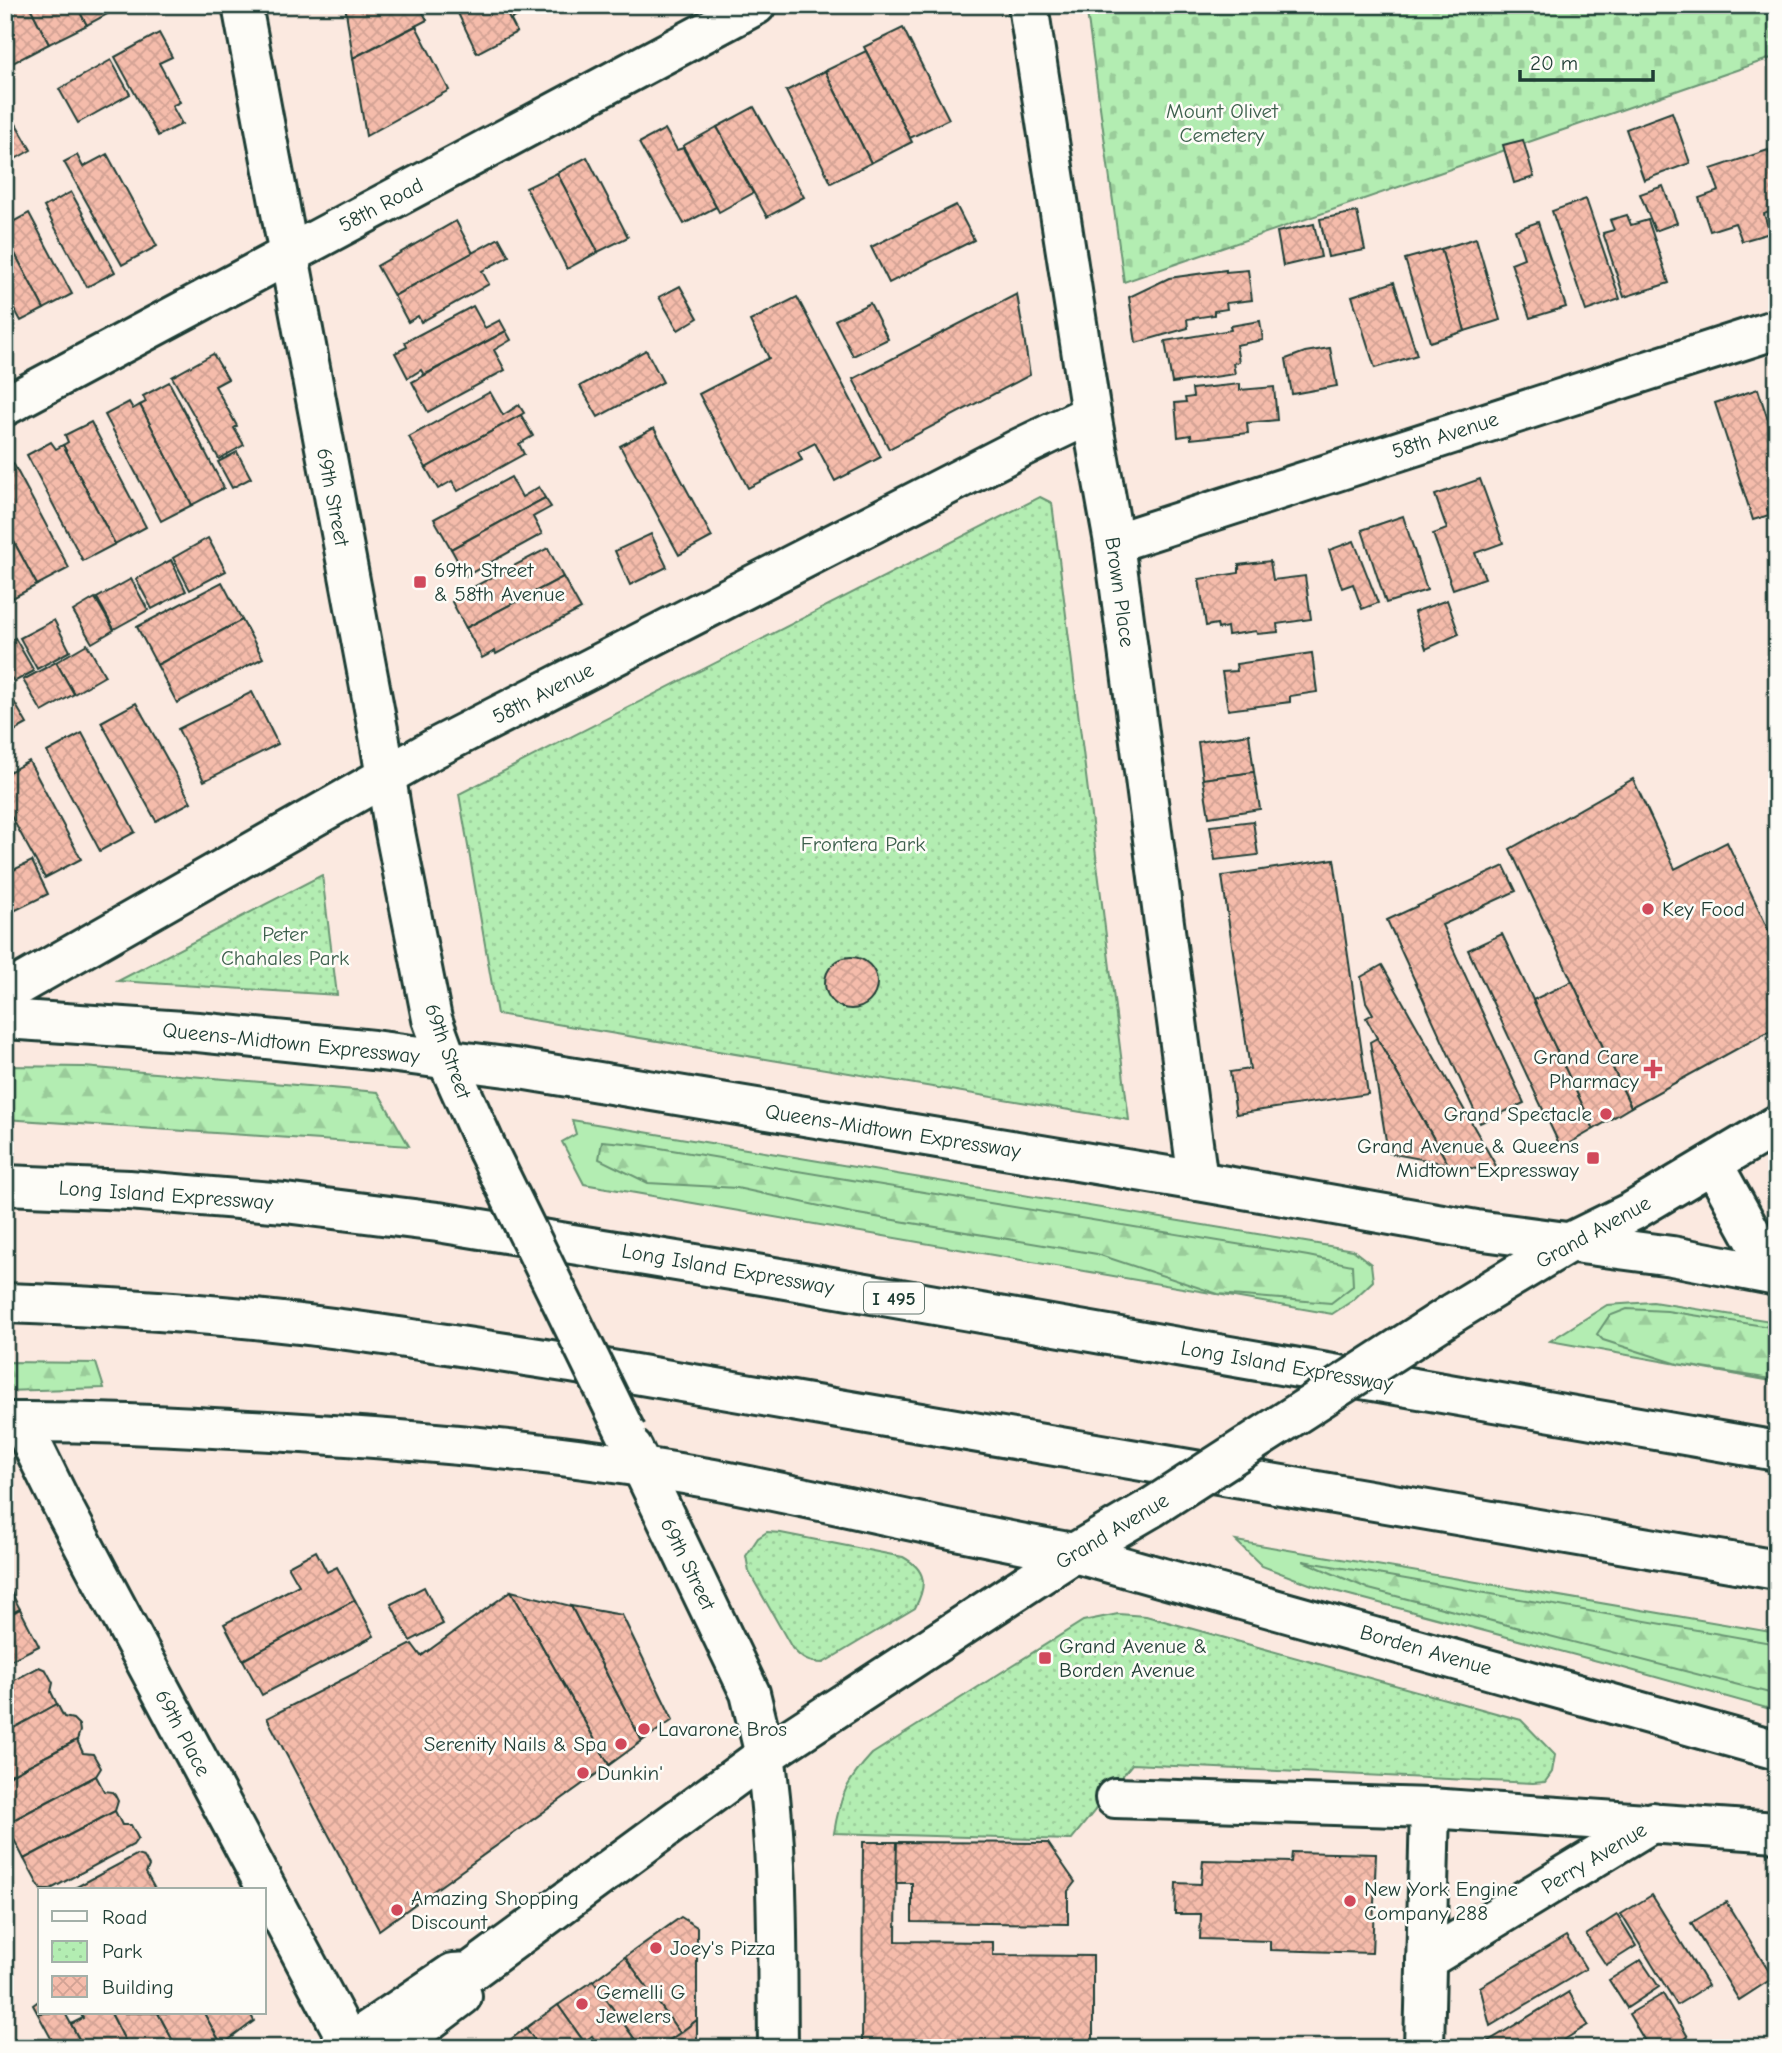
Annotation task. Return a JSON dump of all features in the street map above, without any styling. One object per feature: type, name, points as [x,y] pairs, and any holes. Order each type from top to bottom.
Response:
[{"type":"main road","name":"69th Street","points":[[242,5],[432,1019],[447,1060],[487,1149],[751,1693],[771,1796],[777,1889],[778,2048]]},
{"type":"main road","name":"58th Road","points":[[5,406],[756,5]]},
{"type":"main road","name":"Brown Place","points":[[1028,5],[1091,414],[1114,543],[1198,1181]]},
{"type":"main road","name":"58th Avenue","points":[[1114,543],[1777,329]]},
{"type":"main road","name":"58th Avenue","points":[[5,993],[447,742],[1091,414]]},
{"type":"main road","name":"Queens-Midtown Expressway","points":[[5,1019],[198,1032],[514,1068],[1198,1181],[1476,1230],[1672,1256],[1776,1276]]},
{"type":"main road","name":"Grand Avenue","points":[[346,2045],[453,1973],[471,1972],[765,1755],[1074,1553],[1151,1508],[1454,1313],[1570,1242],[1633,1210],[1777,1125]]},
{"type":"main road","points":[[1713,1164],[1776,1276]]},
{"type":"main road","name":"Long Island Expressway","points":[[5,1185],[129,1190],[272,1202],[451,1224],[782,1278],[1777,1451]]},
{"type":"main road","points":[[5,1303],[103,1307],[256,1319],[558,1360],[1777,1570]]},
{"type":"main road","points":[[13,1422],[151,1425],[408,1440],[641,1467],[713,1479],[999,1540],[1074,1553]]},
{"type":"main road","name":"69th Place","points":[[13,1422],[69,1517],[264,1888]]},
{"type":"main road","name":"Borden Avenue","points":[[1074,1553],[1189,1583],[1777,1750]]},
{"type":"main road","points":[[1115,1798],[1430,1808],[1777,1832]]},
{"type":"main road","points":[[1424,2048],[1430,1808]]},
{"type":"main road","name":"Perry Avenue","points":[[1426,1960],[1653,1822]]},
{"type":"main road","name":"69th Place","points":[[266,1893],[346,2045]]},
{"type":"main road","name":"Grand Avenue","points":[[393,2048],[466,1993],[471,1972]]},
{"type":"green space","name":"Mount Olivet Cemetery","points":[[1086,5],[1777,5],[1777,56],[1124,282]]},
{"type":"green space","name":"Frontera Park","points":[[1040,497],[1052,503],[1129,1120],[497,1014],[459,794]]},
{"type":"green space","name":"Peter Chahales Park","points":[[322,875],[337,995],[118,981]]},
{"type":"green space","points":[[5,1066],[84,1067],[378,1092],[409,1146],[5,1119]]},
{"type":"green space","points":[[572,1120],[1353,1250],[1371,1264],[1373,1281],[1352,1301],[1332,1314],[584,1184],[562,1142],[576,1134]]},
{"type":"green space","points":[[602,1141],[636,1144],[1308,1256],[1352,1265],[1353,1286],[1331,1303],[1218,1294],[1097,1254],[852,1213],[737,1188],[648,1183],[599,1159]]},
{"type":"green space","points":[[1653,1302],[1777,1322],[1777,1382],[1550,1341],[1607,1305]]},
{"type":"green space","points":[[1627,1309],[1667,1311],[1777,1328],[1777,1380],[1678,1364],[1603,1340],[1597,1334],[1609,1316]]},
{"type":"green space","points":[[5,1362],[96,1363],[104,1388],[5,1391]]},
{"type":"green space","points":[[767,1532],[903,1557],[921,1573],[922,1592],[915,1608],[823,1663],[806,1660],[792,1648],[749,1572],[746,1556],[758,1538]]},
{"type":"green space","points":[[1236,1541],[1777,1633],[1777,1711],[1312,1585],[1262,1566]]},
{"type":"green space","points":[[1303,1561],[1777,1644],[1777,1695],[1369,1589]]},
{"type":"green space","points":[[1118,1614],[1146,1616],[1521,1720],[1555,1755],[1552,1772],[1545,1782],[1533,1783],[1132,1764],[1071,1840],[834,1833],[846,1790],[872,1754],[1083,1621]]},
{"type":"building","points":[[5,5],[29,5],[49,44],[11,64],[5,53]]},
{"type":"building","points":[[29,5],[76,5],[87,25],[49,44]]},
{"type":"building","points":[[76,5],[124,5],[87,25]]},
{"type":"building","points":[[345,5],[419,5],[427,20],[353,58]]},
{"type":"building","points":[[454,5],[503,5],[517,32],[477,53]]},
{"type":"building","points":[[503,5],[538,5],[510,20]]},
{"type":"building","points":[[416,26],[449,90],[366,136],[353,58]]},
{"type":"building","points":[[903,28],[949,119],[910,138],[864,47]]},
{"type":"building","points":[[159,33],[172,57],[159,63],[180,102],[172,106],[182,124],[158,136],[115,57]]},
{"type":"building","points":[[866,51],[912,142],[871,163],[825,71]]},
{"type":"building","points":[[111,60],[130,94],[78,123],[59,89]]},
{"type":"building","points":[[825,71],[871,163],[831,183],[786,91]]},
{"type":"building","points":[[754,107],[804,197],[767,217],[717,127]]},
{"type":"building","points":[[1672,112],[1690,163],[1644,180],[1626,129]]},
{"type":"building","points":[[11,115],[31,150],[10,162],[5,153],[5,119]]},
{"type":"building","points":[[717,127],[753,193],[719,212],[683,146]]},
{"type":"building","points":[[665,129],[677,150],[683,148],[716,207],[684,224],[639,143]]},
{"type":"building","points":[[1523,140],[1534,177],[1514,183],[1503,145]]},
{"type":"building","points":[[1768,150],[1777,177],[1777,209],[1764,214],[1770,233],[1742,241],[1735,223],[1710,231],[1699,198],[1719,191],[1711,169]]},
{"type":"building","points":[[107,154],[157,246],[122,265],[64,162],[77,155],[83,167]]},
{"type":"building","points":[[587,157],[628,237],[598,252],[557,173]]},
{"type":"building","points":[[557,173],[598,252],[567,269],[526,188]]},
{"type":"building","points":[[1663,186],[1677,223],[1655,231],[1640,194]]},
{"type":"building","points":[[71,192],[115,272],[87,287],[44,207]]},
{"type":"building","points":[[1586,199],[1620,299],[1586,311],[1552,211]]},
{"type":"building","points":[[956,205],[974,240],[889,283],[871,247]]},
{"type":"building","points":[[1357,212],[1365,250],[1328,257],[1320,219]]},
{"type":"building","points":[[29,213],[72,294],[44,309],[5,235],[5,226]]},
{"type":"building","points":[[1627,215],[1631,225],[1648,220],[1669,283],[1624,297],[1603,233],[1614,230],[1610,220]]},
{"type":"building","points":[[456,221],[473,253],[394,296],[377,266]]},
{"type":"building","points":[[1538,222],[1566,307],[1530,318],[1511,263],[1524,258],[1515,230]]},
{"type":"building","points":[[1314,224],[1321,257],[1283,266],[1277,232]]},
{"type":"building","points":[[5,235],[44,309],[21,321],[5,292]]},
{"type":"building","points":[[499,238],[509,256],[482,271],[489,284],[421,322],[418,316],[408,322],[394,296]]},
{"type":"building","points":[[1476,238],[1500,320],[1465,331],[1441,249]]},
{"type":"building","points":[[1441,249],[1465,331],[1430,342],[1405,259]]},
{"type":"building","points":[[1226,270],[1248,270],[1252,300],[1226,303],[1227,309],[1214,311],[1214,315],[1187,319],[1188,328],[1136,343],[1129,297],[1169,278]]},
{"type":"building","points":[[1394,282],[1417,355],[1375,368],[1352,296]]},
{"type":"building","points":[[680,286],[698,318],[678,330],[659,297]]},
{"type":"building","points":[[1017,294],[1030,375],[889,449],[853,379]]},
{"type":"building","points":[[797,297],[881,457],[835,481],[815,443],[798,452],[802,460],[748,488],[699,394],[769,358],[750,321]]},
{"type":"building","points":[[870,303],[888,339],[853,356],[835,320]]},
{"type":"building","points":[[473,306],[485,328],[500,320],[506,331],[424,375],[421,370],[408,378],[395,353],[407,347],[405,342]]},
{"type":"building","points":[[1260,321],[1263,340],[1236,345],[1239,362],[1233,363],[1235,374],[1172,383],[1165,341],[1231,330],[1230,326]]},
{"type":"building","points":[[506,331],[511,340],[494,350],[505,370],[428,412],[412,382]]},
{"type":"building","points":[[1330,348],[1337,386],[1292,394],[1286,359],[1305,352]]},
{"type":"building","points":[[646,350],[663,382],[598,417],[580,386]]},
{"type":"building","points":[[213,354],[228,379],[215,386],[244,445],[219,459],[172,377]]},
{"type":"building","points":[[169,382],[224,488],[192,505],[140,405],[146,402],[143,396]]},
{"type":"building","points":[[1240,384],[1240,390],[1274,387],[1277,420],[1247,423],[1248,433],[1191,439],[1191,435],[1178,437],[1175,403],[1186,402],[1185,398],[1193,397],[1192,389]]},
{"type":"building","points":[[1758,389],[1777,448],[1777,506],[1767,509],[1769,515],[1753,520],[1715,403]]},
{"type":"building","points":[[490,392],[503,415],[519,405],[524,413],[426,468],[409,437]]},
{"type":"building","points":[[129,402],[133,409],[140,405],[192,505],[161,521],[105,415]]},
{"type":"building","points":[[521,415],[533,436],[519,444],[524,454],[458,491],[452,481],[438,489],[426,468]]},
{"type":"building","points":[[91,422],[146,527],[115,544],[63,445],[68,442],[65,435]]},
{"type":"building","points":[[654,428],[712,537],[679,555],[620,446]]},
{"type":"building","points":[[51,442],[56,449],[63,445],[115,544],[83,561],[27,455]]},
{"type":"building","points":[[237,452],[251,478],[232,488],[218,462]]},
{"type":"building","points":[[13,463],[69,568],[37,585],[5,525],[5,467]]},
{"type":"building","points":[[511,477],[522,497],[539,487],[545,498],[451,549],[434,519]]},
{"type":"building","points":[[1480,479],[1503,543],[1475,553],[1485,578],[1453,589],[1433,534],[1447,529],[1435,495]]},
{"type":"building","points":[[545,498],[551,507],[533,517],[542,534],[466,576],[451,549]]},
{"type":"building","points":[[1403,516],[1427,590],[1386,603],[1362,530]]},
{"type":"building","points":[[5,525],[37,585],[5,602]]},
{"type":"building","points":[[651,534],[667,567],[630,585],[615,551]]},
{"type":"building","points":[[208,538],[226,571],[190,590],[173,558]]},
{"type":"building","points":[[1354,541],[1378,603],[1362,609],[1353,584],[1342,588],[1329,550]]},
{"type":"building","points":[[548,548],[563,577],[466,628],[452,602],[466,594],[464,592]]},
{"type":"building","points":[[171,560],[186,591],[152,609],[136,579]]},
{"type":"building","points":[[1270,561],[1273,580],[1305,576],[1311,619],[1277,624],[1278,632],[1257,634],[1256,631],[1228,635],[1227,627],[1218,629],[1217,624],[1206,626],[1199,579],[1239,573],[1239,565]]},
{"type":"building","points":[[563,577],[581,609],[496,654],[495,651],[482,658],[466,628]]},
{"type":"building","points":[[131,579],[148,610],[114,629],[97,598]]},
{"type":"building","points":[[222,582],[242,620],[157,665],[137,627]]},
{"type":"building","points":[[95,598],[114,630],[92,643],[73,611]]},
{"type":"building","points":[[1447,600],[1459,634],[1426,649],[1414,612]]},
{"type":"building","points":[[54,620],[70,651],[37,669],[20,638]]},
{"type":"building","points":[[242,620],[263,658],[177,703],[157,665]]},
{"type":"building","points":[[15,638],[34,671],[14,682],[5,667],[5,644]]},
{"type":"building","points":[[87,644],[105,676],[74,694],[56,662]]},
{"type":"building","points":[[1312,653],[1317,692],[1290,696],[1290,702],[1228,710],[1222,672],[1237,671],[1236,664]]},
{"type":"building","points":[[56,662],[74,694],[42,712],[23,680]]},
{"type":"building","points":[[252,692],[278,744],[204,781],[178,729]]},
{"type":"building","points":[[9,693],[27,724],[5,736],[5,695]]},
{"type":"building","points":[[136,703],[191,802],[156,821],[101,722]]},
{"type":"building","points":[[82,733],[135,832],[100,851],[47,752]]},
{"type":"building","points":[[1249,734],[1254,772],[1203,779],[1198,742]]},
{"type":"building","points":[[29,761],[81,859],[45,878],[5,805],[5,774]]},
{"type":"building","points":[[1254,772],[1260,809],[1209,817],[1203,779]]},
{"type":"building","name":"Key Food","points":[[1633,779],[1675,869],[1727,842],[1777,948],[1777,1027],[1631,1107],[1510,849]]},
{"type":"building","points":[[1253,821],[1258,855],[1215,860],[1210,826]]},
{"type":"building","points":[[1334,859],[1368,1094],[1236,1114],[1230,1072],[1250,1069],[1222,876]]},
{"type":"building","points":[[32,861],[48,894],[10,913],[5,902],[5,874]]},
{"type":"building","points":[[1504,866],[1516,891],[1442,925],[1524,1103],[1480,1123],[1387,920]]},
{"type":"building","points":[[1502,934],[1594,1129],[1561,1148],[1468,950]]},
{"type":"building","points":[[851,957],[870,964],[877,983],[870,1002],[851,1009],[832,1002],[825,983],[832,964]]},
{"type":"building","points":[[1382,965],[1500,1173],[1448,1164],[1366,1018],[1373,1014],[1366,1002],[1361,977]]},
{"type":"building","points":[[1572,981],[1631,1107],[1594,1129],[1533,1000]]},
{"type":"building","points":[[1377,1038],[1448,1164],[1388,1153],[1370,1042]]},
{"type":"building","points":[[316,1551],[327,1572],[337,1567],[355,1600],[243,1660],[224,1624],[299,1585],[288,1566]]},
{"type":"building","points":[[5,1581],[20,1609],[5,1617]]},
{"type":"building","points":[[424,1587],[443,1624],[410,1641],[391,1604]]},
{"type":"building","points":[[511,1591],[571,1606],[642,1741],[609,1765]]},
{"type":"building","points":[[511,1591],[609,1765],[379,1930],[267,1718],[412,1644],[421,1656]]},
{"type":"building","points":[[355,1600],[374,1636],[262,1695],[243,1660]]},
{"type":"building","points":[[571,1606],[622,1615],[673,1720],[642,1741]]},
{"type":"building","points":[[20,1609],[39,1646],[5,1663],[5,1617]]},
{"type":"building","points":[[39,1667],[46,1670],[53,1683],[51,1692],[57,1704],[5,1733],[5,1685]]},
{"type":"building","points":[[57,1704],[64,1717],[73,1719],[79,1725],[77,1740],[5,1778],[5,1733]]},
{"type":"building","points":[[77,1740],[83,1753],[93,1754],[101,1768],[96,1776],[6,1824],[5,1778]]},
{"type":"building","points":[[96,1776],[104,1791],[115,1795],[118,1801],[115,1811],[24,1859],[6,1824]]},
{"type":"building","points":[[115,1811],[122,1825],[131,1825],[138,1838],[133,1845],[53,1888],[40,1888],[24,1859]]},
{"type":"building","points":[[863,1842],[897,1842],[896,1941],[993,1942],[993,1955],[1093,1956],[1093,2048],[862,2048]]},
{"type":"building","points":[[897,1842],[1048,1843],[1075,1882],[1068,1891],[1068,1924],[912,1922],[912,1883],[896,1883]]},
{"type":"building","points":[[1292,1852],[1376,1854],[1372,1953],[1270,1950],[1270,1941],[1200,1939],[1201,1914],[1175,1914],[1176,1883],[1201,1884],[1203,1860],[1291,1862]]},
{"type":"building","points":[[136,1855],[144,1857],[149,1866],[146,1873],[154,1888],[75,1888]]},
{"type":"building","points":[[1652,1895],[1708,1986],[1677,2005],[1621,1914]]},
{"type":"building","points":[[1726,1902],[1773,1978],[1739,2000],[1691,1923]]},
{"type":"building","points":[[1617,1915],[1636,1946],[1606,1965],[1586,1935]]},
{"type":"building","points":[[681,1917],[697,1927],[697,2020],[680,2033],[625,1957]]},
{"type":"building","points":[[1566,1936],[1586,1969],[1490,2026],[1480,1987]]},
{"type":"building","points":[[625,1957],[680,2033],[658,2048],[641,2048],[593,1981]]},
{"type":"building","points":[[1641,1960],[1659,1987],[1627,2008],[1609,1980]]},
{"type":"building","points":[[593,1981],[641,2048],[600,2048],[592,2036],[584,2042],[558,2005]]},
{"type":"building","points":[[1569,1992],[1588,2025],[1551,2048],[1483,2048],[1482,2045]]},
{"type":"building","points":[[1663,1994],[1688,2037],[1670,2048],[1649,2048],[1629,2014]]},
{"type":"building","points":[[38,2001],[38,2014],[66,2014],[84,2048],[38,2048],[52,2040],[33,2005]]},
{"type":"building","points":[[558,2005],[584,2042],[578,2048],[540,2048],[526,2028]]},
{"type":"building","points":[[81,2014],[112,2014],[129,2048],[84,2048],[71,2024],[83,2018]]},
{"type":"building","points":[[112,2014],[159,2014],[177,2048],[129,2048]]},
{"type":"building","points":[[159,2014],[205,2014],[222,2045],[217,2048],[177,2048]]},
{"type":"building","points":[[205,2014],[250,2014],[254,2021],[222,2045]]},
{"type":"building","points":[[697,2020],[697,2048],[658,2048],[680,2033]]},
{"type":"building","points":[[526,2028],[540,2048],[499,2048]]},
{"type":"place","name":"69th Street & 58th Avenue","points":[[420,582]]},
{"type":"place","name":"Key Food","points":[[1648,909]]},
{"type":"place","name":"Grand Care Pharmacy","points":[[1653,1069]]},
{"type":"place","name":"Grand Spectacle","points":[[1606,1114]]},
{"type":"place","name":"Grand Avenue & Queens Midtown Expressway","points":[[1593,1158]]},
{"type":"place","name":"Grand Avenue & Borden Avenue","points":[[1045,1658]]},
{"type":"place","name":"Lavarone Bros","points":[[644,1729]]},
{"type":"place","name":"Serenity Nails & Spa","points":[[621,1744]]},
{"type":"place","name":"Dunkin'","points":[[583,1773]]},
{"type":"place","name":"New York Engine Company 288","points":[[1350,1901]]},
{"type":"place","name":"Amazing Shopping Discount","points":[[397,1910]]},
{"type":"place","name":"Joey's Pizza","points":[[656,1948]]},
{"type":"place","name":"Gemelli G Jewelers","points":[[582,2004]]}]
